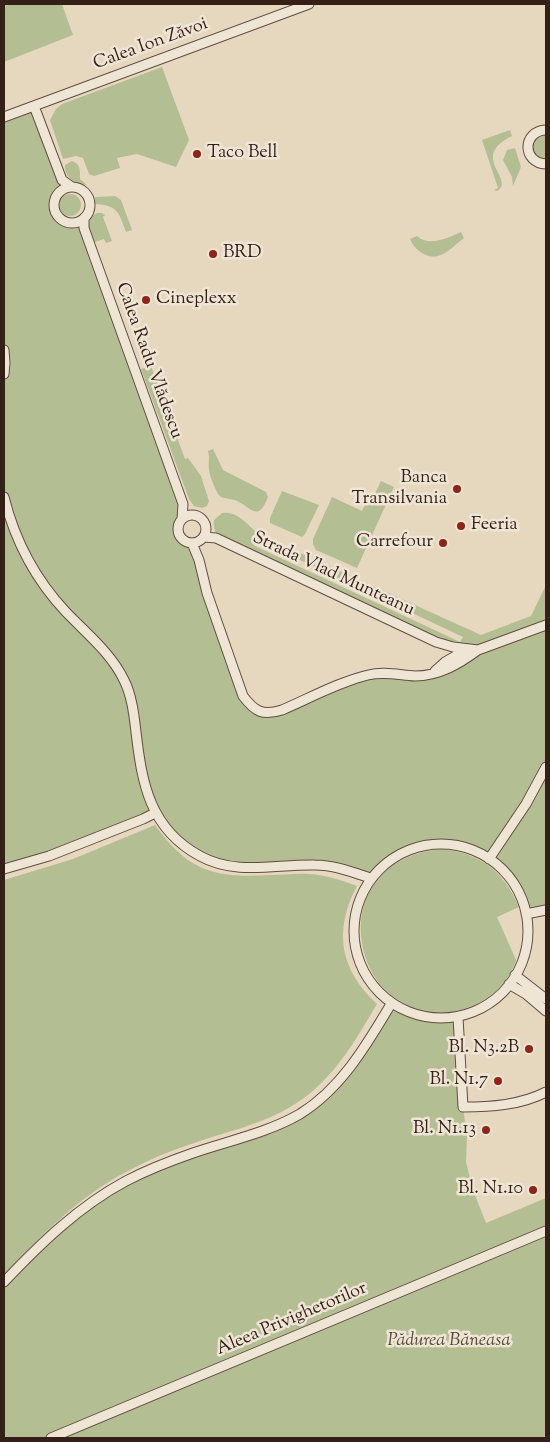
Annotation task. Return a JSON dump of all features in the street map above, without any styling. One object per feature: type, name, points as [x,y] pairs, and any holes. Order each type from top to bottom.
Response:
[{"type":"street","name":"Calea Ion Zăvoi","points":[[4,117],[309,4]]},
{"type":"street","points":[[34,106],[62,180],[60,192],[54,203],[56,212],[63,220],[80,220],[89,209],[89,200],[82,191],[62,180]]},
{"type":"street","points":[[545,129],[532,135],[528,149],[535,161],[546,164]]},
{"type":"street","points":[[60,192],[72,187]]},
{"type":"street","name":"Calea Radu Vlădescu","points":[[80,220],[183,504],[193,515]]},
{"type":"street","points":[[4,350],[4,374]]},
{"type":"street","points":[[4,497],[14,532],[22,551],[41,582],[52,597],[112,660],[125,683],[134,717],[142,776],[155,813],[164,827],[181,844],[201,857],[218,864],[248,868],[316,865],[341,868],[370,878]]},
{"type":"street","name":"Calea Radu Vlădescu","points":[[182,519],[183,504]]},
{"type":"street","points":[[201,537],[184,541],[179,534],[178,526],[182,519],[193,515],[202,518],[206,524],[201,537],[199,560],[207,594],[243,696],[256,710],[271,714],[370,674],[386,672],[415,676],[444,671],[454,651]]},
{"type":"street","name":"Strada Vlad Munteanu","points":[[201,537],[216,538],[436,642]]},
{"type":"street","points":[[448,665],[478,650],[546,625]]},
{"type":"street","points":[[436,642],[445,656],[448,665]]},
{"type":"street","points":[[436,642],[454,651],[478,650]]},
{"type":"street","points":[[490,859],[526,804],[546,766]]},
{"type":"street","points":[[4,869],[49,856],[143,820],[155,813]]},
{"type":"street","points":[[423,845],[460,846],[490,859],[504,872],[517,890],[526,914],[528,932],[526,943],[522,959],[509,984],[494,999],[480,1008],[458,1017],[427,1017],[406,1011],[392,1004],[382,995],[365,972],[356,946],[358,905],[370,878],[392,859],[408,850],[423,845]]},
{"type":"street","points":[[526,914],[546,910]]},
{"type":"street","points":[[515,975],[546,999]]},
{"type":"street","points":[[509,984],[526,994],[546,1011]]},
{"type":"street","points":[[4,1282],[55,1231],[82,1209],[114,1188],[158,1166],[192,1153],[260,1132],[301,1113],[320,1099],[347,1071],[392,1004]]},
{"type":"street","points":[[458,1017],[463,1107],[505,1104],[538,1096],[546,1092]]},
{"type":"street","name":"Aleea Privighetorilor","points":[[51,1438],[546,1231]]},
{"type":"green space","points":[[4,4],[62,4],[73,35],[4,62]]},
{"type":"green space","points":[[162,67],[189,140],[176,167],[137,154],[117,158],[120,168],[94,176],[89,174],[83,158],[76,156],[63,159],[50,120],[56,109],[62,104]]},
{"type":"green space","points":[[34,106],[65,189],[55,200],[56,213],[66,221],[81,220],[187,516],[179,523],[180,536],[185,541],[197,542],[199,560],[243,696],[262,713],[370,674],[415,676],[463,661],[546,625],[546,910],[526,914],[519,896],[509,880],[496,866],[481,855],[463,847],[445,844],[426,845],[407,851],[392,860],[370,878],[341,868],[262,868],[201,857],[155,813],[4,869],[4,117]]},
{"type":"green space","points":[[510,130],[512,136],[500,144],[494,152],[493,160],[502,181],[502,186],[497,191],[494,190],[498,188],[482,140]]},
{"type":"green space","points":[[546,134],[546,160],[535,154],[531,146],[535,139]]},
{"type":"green space","points":[[515,148],[521,167],[513,186],[512,177],[503,160],[507,150]]},
{"type":"green space","points":[[72,161],[78,166],[80,179],[87,185],[75,182],[66,173],[65,165]]},
{"type":"green space","points":[[70,194],[80,201],[81,205],[74,215],[70,216],[60,209],[59,205],[66,195]]},
{"type":"green space","points":[[115,196],[121,200],[132,230],[126,232],[117,211],[113,208],[95,204],[95,197]]},
{"type":"green space","points":[[97,213],[105,215],[103,217],[112,241],[106,243],[104,239],[92,243],[89,222]]},
{"type":"green space","points":[[461,232],[464,238],[448,251],[434,257],[421,252],[410,239],[417,236],[427,241],[433,241]]},
{"type":"green space","points":[[151,366],[185,459],[188,458],[201,476],[209,501],[207,506],[202,508],[194,506],[189,499],[141,369]]},
{"type":"green space","points":[[213,449],[223,470],[266,492],[268,497],[261,509],[258,511],[251,510],[237,501],[223,498],[219,495],[209,470],[208,451]]},
{"type":"green space","points":[[381,481],[394,487],[357,568],[316,550],[313,539],[332,497],[362,511],[369,497],[373,498]]},
{"type":"green space","points":[[282,491],[319,505],[302,537],[270,523],[270,518]]},
{"type":"green space","points":[[222,513],[237,516],[256,532],[251,542],[255,546],[460,642],[463,637],[285,553],[283,549],[287,547],[481,635],[531,616],[546,585],[546,621],[479,647],[447,642],[221,538],[214,528],[214,520]]},
{"type":"green space","points":[[155,825],[179,853],[204,869],[218,873],[250,876],[315,875],[333,878],[357,886],[349,903],[345,919],[344,949],[348,964],[355,978],[377,1004],[339,1063],[320,1085],[296,1104],[252,1124],[159,1156],[110,1181],[61,1218],[4,1275],[4,880],[73,859]]},
{"type":"green space","points":[[442,849],[468,855],[489,866],[506,883],[519,907],[497,917],[516,960],[505,981],[480,1003],[434,1014],[402,1004],[378,981],[364,950],[362,917],[373,886],[399,861]]},
{"type":"green space","name":"Pădurea Băneasa","points":[[391,1004],[407,1012],[423,1016],[440,1018],[458,1017],[463,1107],[467,1136],[466,1162],[473,1190],[486,1223],[546,1198],[546,1438],[4,1438],[4,1282],[55,1231],[128,1180],[284,1122],[336,1084]]},
{"type":"place","name":"Taco Bell","points":[[197,154]]},
{"type":"place","name":"BRD","points":[[213,254]]},
{"type":"place","name":"Cineplexx","points":[[146,300]]},
{"type":"place","name":"Banca Transilvania","points":[[457,489]]},
{"type":"place","name":"Feeria","points":[[461,526]]},
{"type":"place","name":"Carrefour","points":[[443,543]]},
{"type":"place","name":"Bl. N3.2B","points":[[529,1049]]},
{"type":"place","name":"Bl. N1.7","points":[[498,1081]]},
{"type":"place","name":"Bl. N1.13","points":[[486,1130]]},
{"type":"place","name":"Bl. N1.10","points":[[533,1190]]}]
